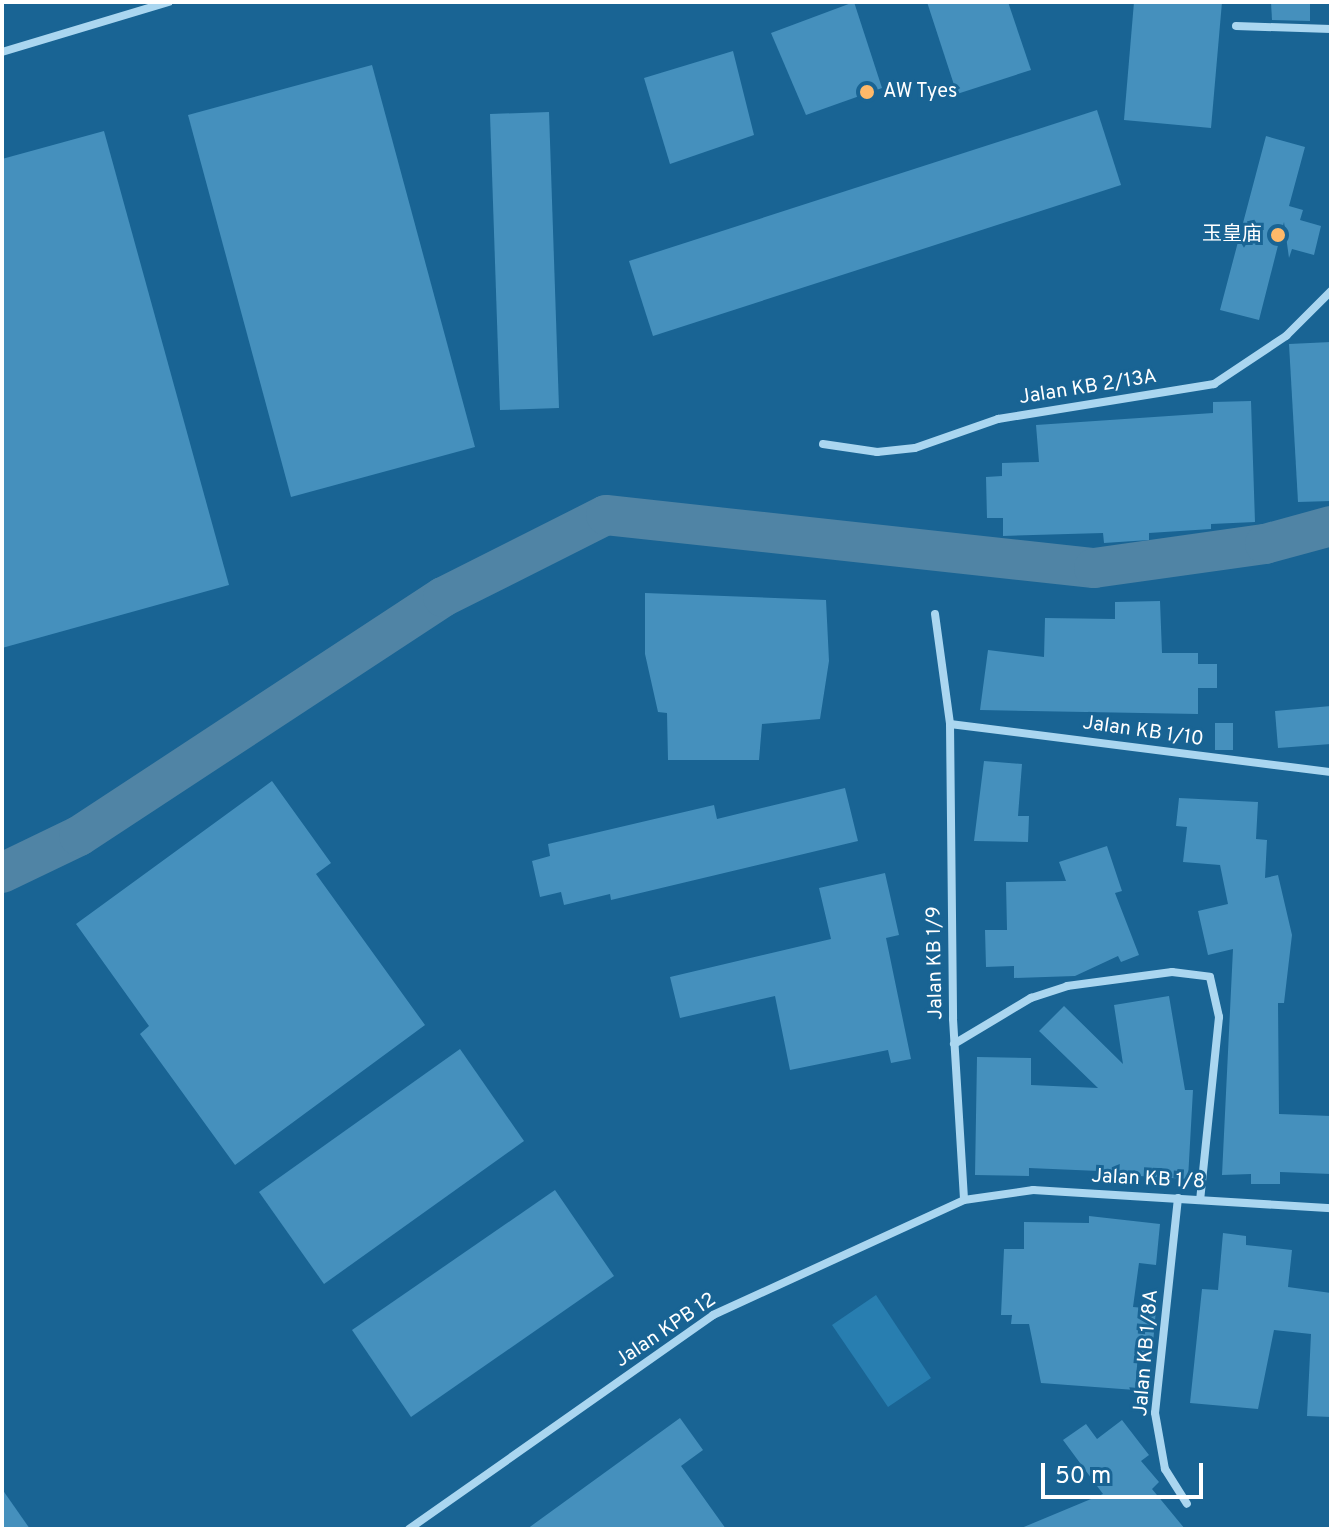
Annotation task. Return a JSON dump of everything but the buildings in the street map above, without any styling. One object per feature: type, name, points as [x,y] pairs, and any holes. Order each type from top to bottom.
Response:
[{"type":"street","points":[[2,52],[169,2]]},
{"type":"street","points":[[1236,26],[1331,29]]},
{"type":"street","name":"Jalan KB 2/13A","points":[[823,444],[877,452],[915,448],[998,419],[1214,384],[1286,336],[1331,291]]},
{"type":"street","name":"Jalan KB 1/9","points":[[935,614],[950,724],[954,1044],[964,1200]]},
{"type":"street","name":"Jalan KB 1/10","points":[[950,724],[1331,772]]},
{"type":"street","points":[[954,1044],[1031,998],[1067,986],[1172,972],[1210,977],[1219,1017],[1200,1200]]},
{"type":"street","name":"Jalan KB 1/8","points":[[964,1200],[1033,1190],[1331,1208]]},
{"type":"street","name":"Jalan KB 1/8A","points":[[1178,1198],[1155,1413],[1165,1469],[1187,1504]]},
{"type":"street","name":"Jalan KPB 12","points":[[409,1529],[713,1315],[964,1200]]},
{"type":"shaded area","points":[[876,1295],[931,1378],[888,1407],[832,1325]]},
{"type":"waterway","points":[[2,873],[79,836],[443,597],[606,515],[1094,568],[1265,544],[1331,526]]},
{"type":"place","name":"AW Tyes","points":[[867,92]]},
{"type":"place","name":"玉皇庙","points":[[1278,235]]}]
